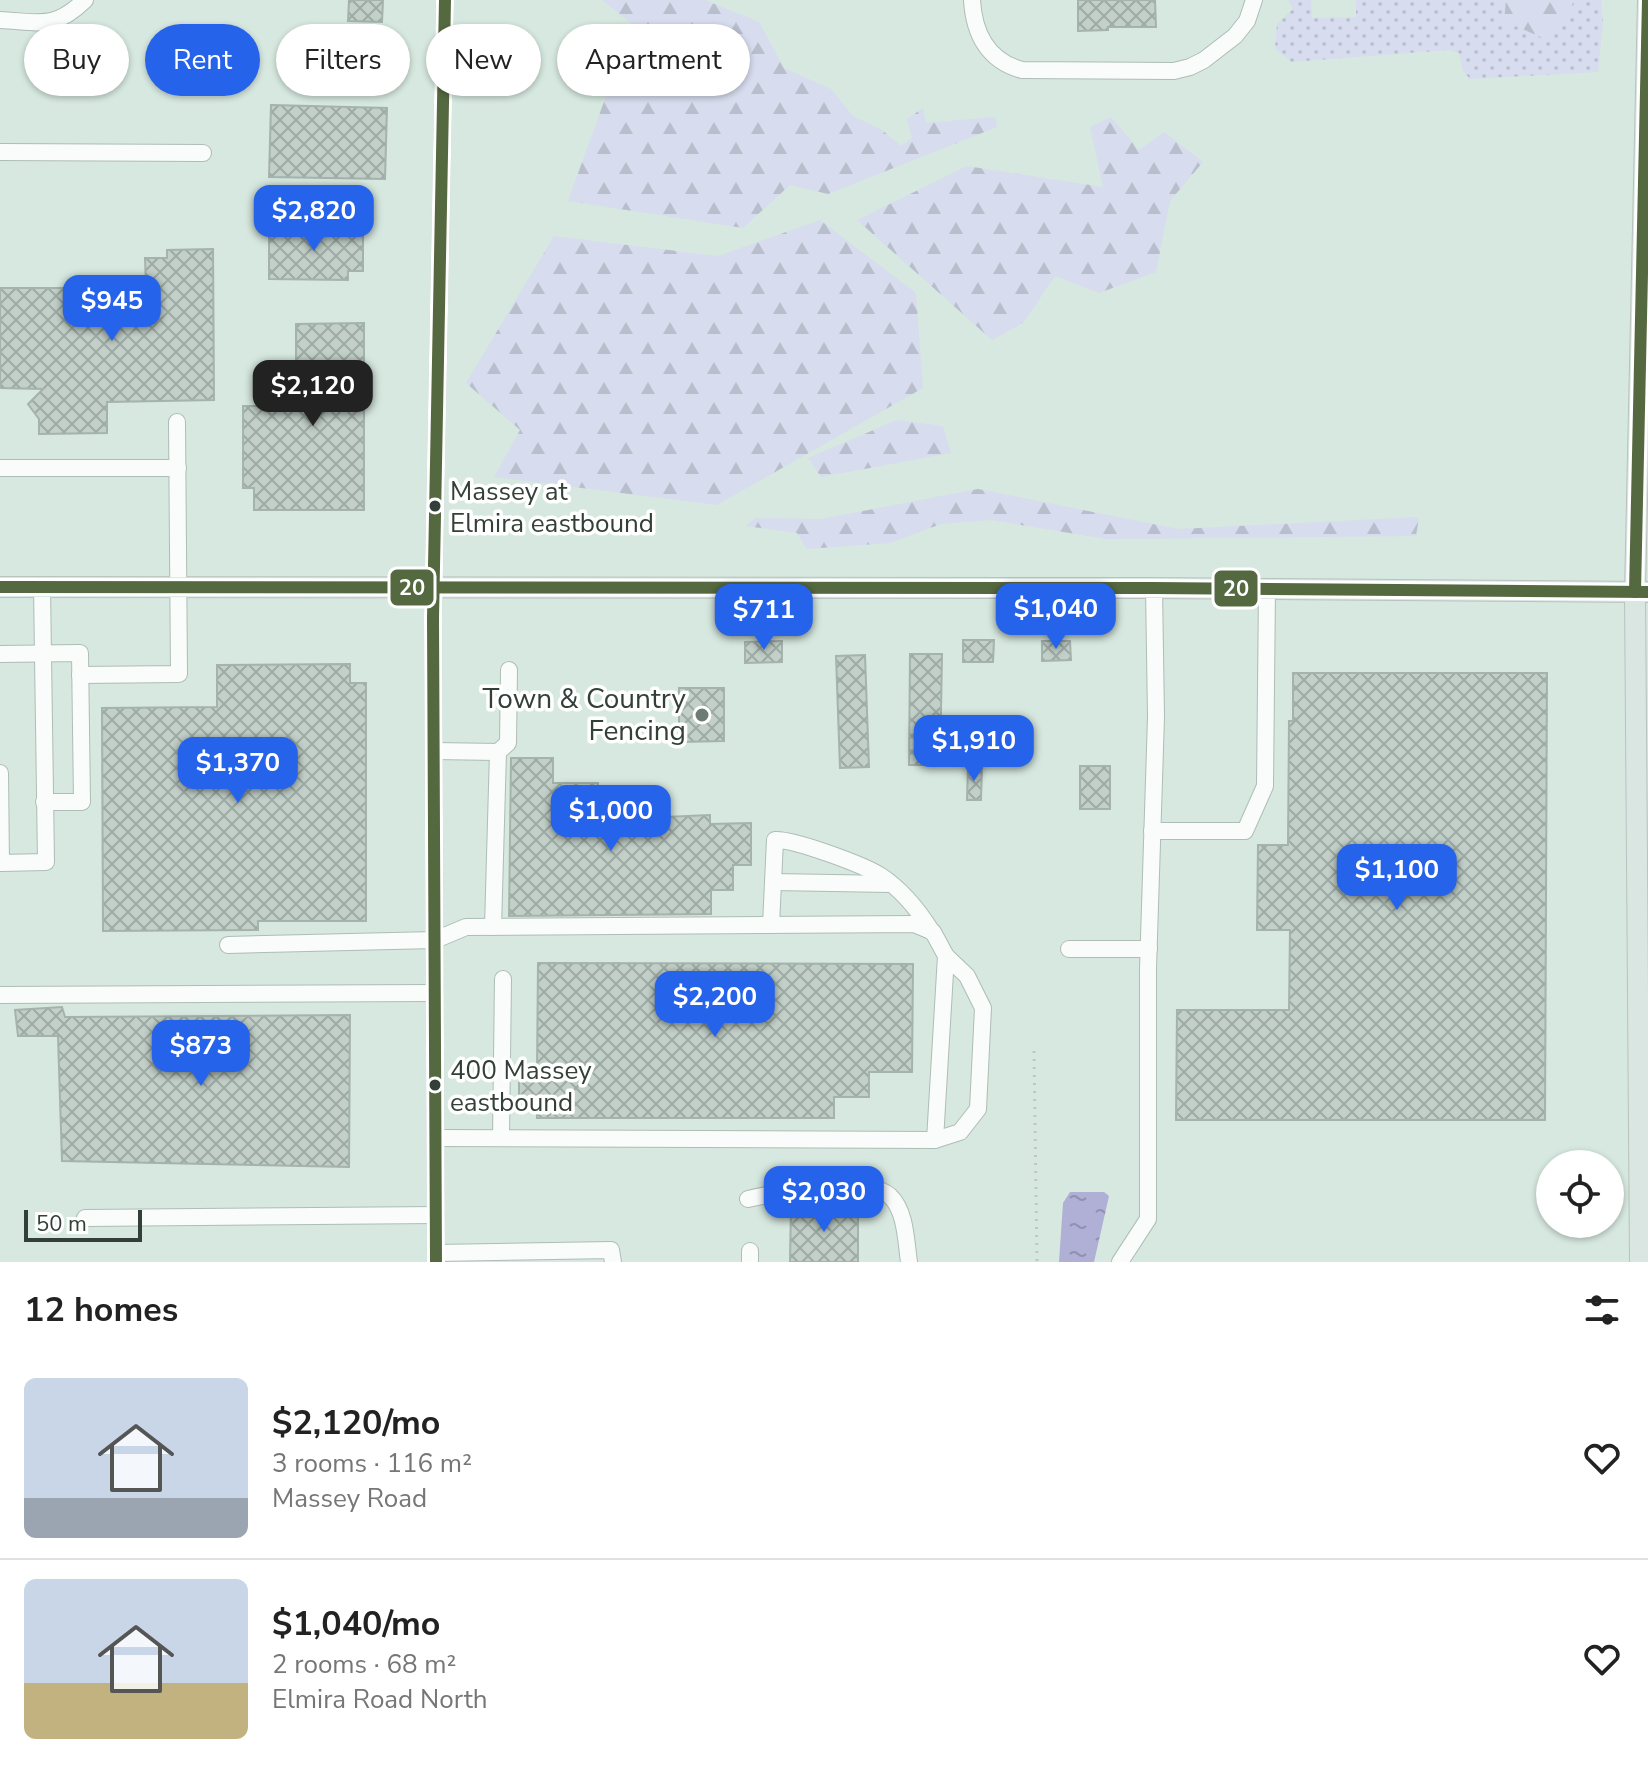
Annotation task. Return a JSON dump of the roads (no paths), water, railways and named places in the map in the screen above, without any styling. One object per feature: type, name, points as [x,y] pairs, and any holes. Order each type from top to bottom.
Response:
[{"type":"main road","points":[[1640,1262],[1648,0]]},
{"type":"main road","points":[[0,587],[1154,588],[1642,592]]},
{"type":"street","points":[[0,20],[44,24],[70,15],[85,0]]},
{"type":"street","points":[[445,0],[434,588],[436,1257],[560,1256],[611,1250],[613,1262]]},
{"type":"street","points":[[972,0],[973,18],[982,42],[998,61],[1008,66],[1022,70],[1174,71],[1204,60],[1227,42],[1247,21],[1254,0]]},
{"type":"street","points":[[0,152],[203,153]]},
{"type":"street","points":[[80,675],[179,674],[177,422]]},
{"type":"street","points":[[0,468],[178,468]]},
{"type":"street","points":[[0,773],[1,863],[46,862],[42,587]]},
{"type":"street","points":[[1120,1262],[1148,1219],[1149,949],[1156,717],[1154,588]]},
{"type":"street","points":[[1152,831],[1245,831],[1265,786],[1267,589]]},
{"type":"street","points":[[0,654],[80,653],[82,802],[44,802]]},
{"type":"street","points":[[434,751],[498,752],[508,743],[509,670]]},
{"type":"street","points":[[493,927],[498,752]]},
{"type":"street","points":[[436,1138],[935,1140],[960,1132],[978,1109],[983,1008],[967,976],[946,956],[917,908],[881,876],[823,852],[775,840],[771,925]]},
{"type":"street","points":[[773,882],[891,884]]},
{"type":"street","points":[[228,945],[435,940],[466,927],[914,924],[933,932]]},
{"type":"street","points":[[1069,949],[1149,949]]},
{"type":"street","points":[[935,1140],[946,956]]},
{"type":"street","points":[[501,1138],[503,979]]},
{"type":"street","points":[[0,995],[435,993]]},
{"type":"street","points":[[748,1199],[791,1189],[866,1185],[889,1196],[902,1217],[909,1262]]},
{"type":"street","points":[[85,1218],[436,1215]]},
{"type":"water","points":[[1070,1192],[1104,1192],[1109,1196],[1094,1262],[1059,1262],[1063,1203]]},
{"type":"place","name":"Massey at Elmira eastbound","points":[[435,506]]},
{"type":"place","name":"Town & Country Fencing","points":[[702,715]]},
{"type":"place","name":"400 Massey eastbound","points":[[435,1085]]}]
